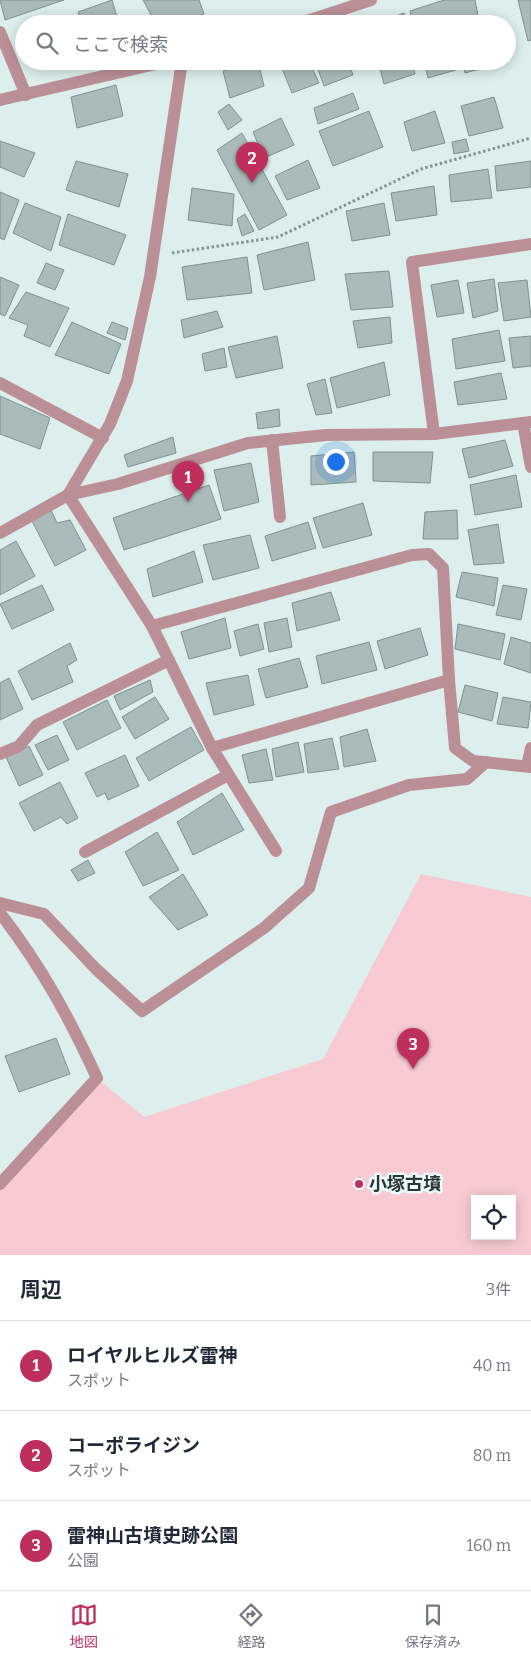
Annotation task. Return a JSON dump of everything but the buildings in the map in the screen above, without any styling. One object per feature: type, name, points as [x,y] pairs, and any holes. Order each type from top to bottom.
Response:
[{"type":"street","points":[[325,15],[370,0]]},
{"type":"street","points":[[0,32],[15,68]]},
{"type":"street","points":[[16,70],[26,95]]},
{"type":"street","points":[[2,104],[26,95],[131,70]]},
{"type":"street","points":[[68,495],[102,438],[127,381],[153,256],[181,70]]},
{"type":"street","points":[[434,434],[412,262],[531,244]]},
{"type":"street","points":[[0,383],[102,438]]},
{"type":"street","points":[[0,533],[68,495],[118,484],[248,442],[326,435],[434,434],[527,423],[531,467]]},
{"type":"street","points":[[272,440],[280,517]]},
{"type":"street","points":[[68,495],[152,626],[212,748],[276,851]]},
{"type":"street","points":[[152,626],[412,555],[429,554],[443,568],[455,748],[473,761],[529,767],[531,748]]},
{"type":"street","points":[[0,754],[19,746],[37,725],[169,660]]},
{"type":"street","points":[[212,748],[449,680]]},
{"type":"street","points":[[0,903],[44,914],[96,969],[142,1011],[264,928],[309,888],[331,812],[409,785],[467,779],[486,762]]},
{"type":"street","points":[[85,852],[228,774]]},
{"type":"street","points":[[0,913],[27,948],[66,1012],[97,1078],[0,1184]]},
{"type":"path","points":[[153,256],[278,237],[421,169],[531,138]]},
{"type":"shaded area","points":[[421,874],[531,897],[531,1255],[0,1255],[0,1183],[97,1078],[144,1117],[323,1059]]},
{"type":"place","name":"コーポライジン","points":[[252,183]]},
{"type":"place","name":"ロイヤルヒルズ雷神","points":[[188,502]]},
{"type":"place","name":"雷神山古墳史跡公園","points":[[413,1069]]},
{"type":"place","name":"小塚古墳","points":[[359,1184]]}]
